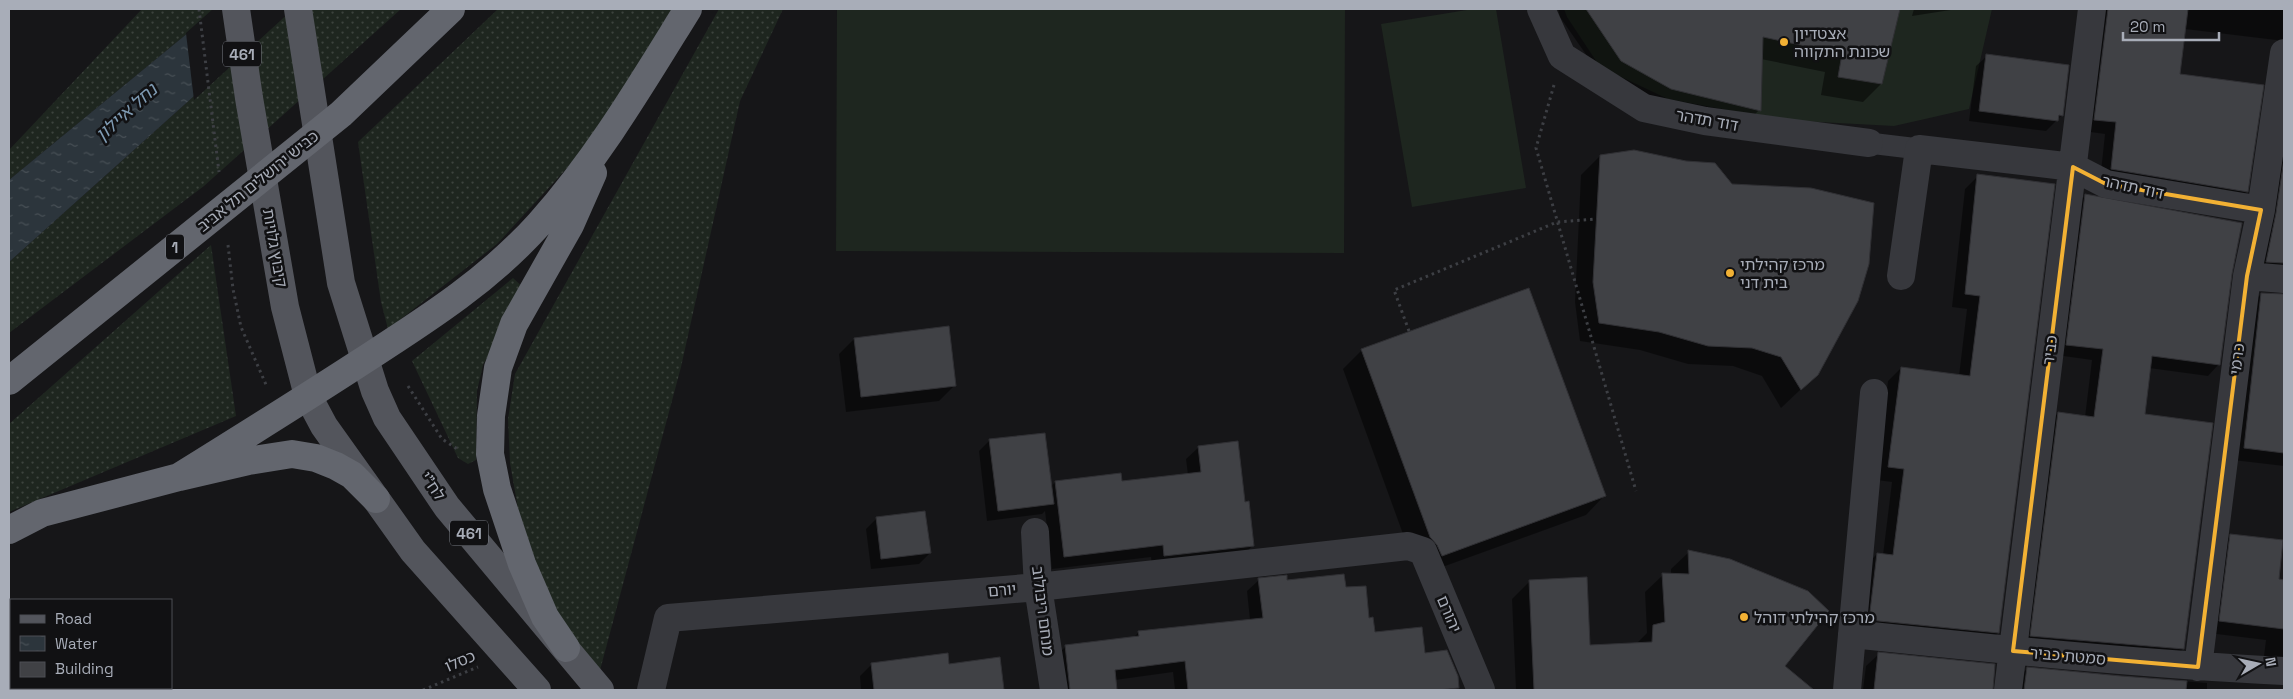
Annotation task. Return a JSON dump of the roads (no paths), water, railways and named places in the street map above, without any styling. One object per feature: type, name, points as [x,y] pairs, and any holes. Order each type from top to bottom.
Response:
[{"type":"highway","name":"כביש ירושלים תל אביב","points":[[9,381],[342,114],[451,9]]},
{"type":"highway","points":[[179,477],[308,396],[360,348],[387,346],[452,302],[498,265],[539,224],[611,134],[688,9]]},
{"type":"highway","points":[[566,648],[545,617],[522,564],[498,489],[490,454],[491,416],[498,368],[514,324],[570,225],[611,134]]},
{"type":"highway","points":[[9,530],[42,513],[179,477],[248,461],[292,454],[316,458],[336,466],[352,476],[376,499]]},
{"type":"main road","name":"קיבוץ גלויות","points":[[236,9],[249,98],[285,307],[308,396]]},
{"type":"main road","name":"461","points":[[298,9],[341,283],[360,348]]},
{"type":"main road","name":"לח\"י","points":[[360,348],[387,418],[447,507],[600,690]]},
{"type":"main road","name":"461","points":[[308,396],[324,426],[413,551],[537,690]]},
{"type":"street","name":"דוד תדהר","points":[[1541,9],[1562,56],[1644,108],[1705,121],[2073,168],[2106,184],[2261,210]]},
{"type":"street","name":"כביר","points":[[2008,690],[2092,9]]},
{"type":"street","name":"כרמי","points":[[2198,666],[2248,276],[2261,210],[2284,53]]},
{"type":"street","points":[[1901,276],[1918,149]]},
{"type":"street","points":[[2248,276],[2284,279]]},
{"type":"street","points":[[1847,690],[1874,394]]},
{"type":"street","name":"מנחם ריבולוב","points":[[1035,532],[1038,587],[1054,690]]},
{"type":"street","name":"יורם","points":[[650,690],[668,618],[1038,587],[1408,546]]},
{"type":"street","name":"יהורם","points":[[1408,546],[1423,551],[1481,690]]},
{"type":"street","name":"סמטת כביר","points":[[1852,634],[2013,651],[2284,671]]},
{"type":"water","name":"נחל איילון","points":[[217,9],[291,9],[9,262],[9,180]]},
{"type":"place","name":"אצטדיון שכונת התקווה","points":[[1784,42]]},
{"type":"place","name":"מרכז קהילתי בית דני","points":[[1730,273]]},
{"type":"place","name":"מרכז קהילתי דוהל","points":[[1744,617]]}]
